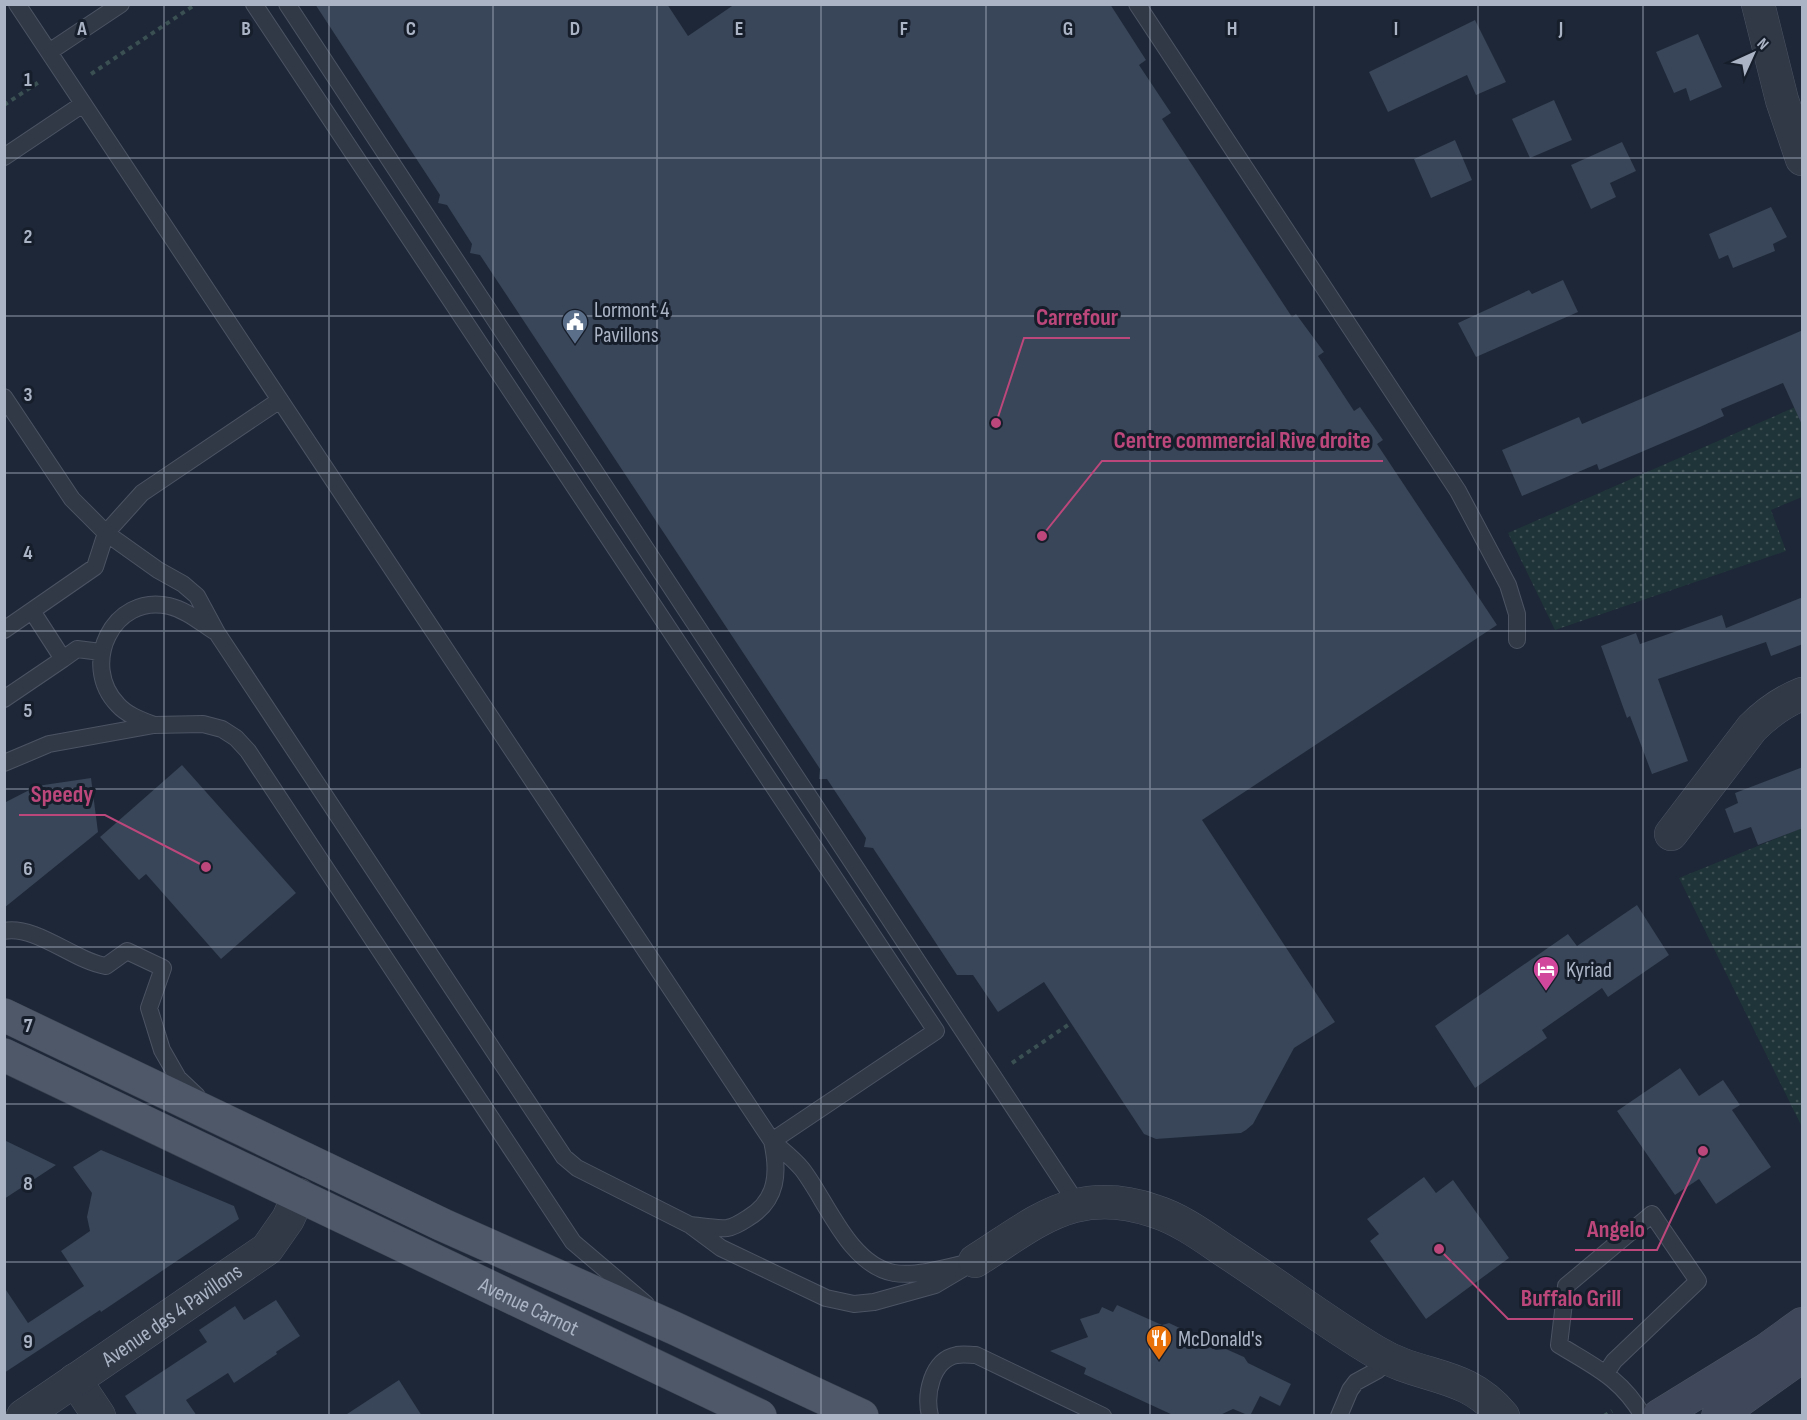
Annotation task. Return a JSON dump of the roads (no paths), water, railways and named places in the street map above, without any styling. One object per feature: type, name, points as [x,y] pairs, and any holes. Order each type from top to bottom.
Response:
[{"type":"main road","name":"Avenue Carnot","points":[[4,1016],[443,1226],[674,1328],[862,1416]]},
{"type":"main road","name":"Avenue Carnot","points":[[4,1055],[760,1416]]},
{"type":"main road","points":[[1659,1416],[1766,1350],[1803,1324]]},
{"type":"main road","points":[[1718,1416],[1803,1356]]},
{"type":"street","points":[[1758,4],[1782,100],[1803,159]]},
{"type":"street","points":[[1671,834],[1752,728],[1784,701],[1803,694]]},
{"type":"street","name":"Avenue des 4 Pavillons","points":[[23,1416],[267,1249],[288,1219],[299,1195]]},
{"type":"street","points":[[975,1261],[1056,1212],[1074,1206],[1101,1202],[1128,1203],[1155,1211],[1187,1226],[1385,1358],[1473,1388],[1491,1401],[1503,1416]]},
{"type":"street","points":[[75,1380],[99,1416]]},
{"type":"lane","points":[[17,4],[772,1141],[802,1168],[845,1235],[860,1254],[876,1266],[894,1273],[928,1272],[975,1261]]},
{"type":"lane","points":[[49,52],[121,4]]},
{"type":"lane","points":[[254,4],[936,1031],[772,1141]]},
{"type":"lane","points":[[287,4],[991,1077],[1070,1193],[1074,1206]]},
{"type":"lane","points":[[1137,4],[1458,491],[1508,585],[1517,614],[1517,640]]},
{"type":"lane","points":[[4,157],[83,104]]},
{"type":"lane","points":[[4,397],[72,499],[106,533],[158,570],[183,584],[197,596],[217,633],[564,1157],[577,1168],[690,1225],[721,1248],[826,1298],[854,1304],[874,1302],[935,1285],[975,1261]]},
{"type":"lane","points":[[4,630],[94,567],[106,533],[142,493],[280,400]]},
{"type":"lane","points":[[154,725],[131,715],[118,705],[109,692],[101,675],[101,652],[109,632],[122,617],[144,606],[168,606],[182,611],[217,633]]},
{"type":"lane","points":[[32,611],[63,659]]},
{"type":"lane","points":[[4,699],[77,649],[101,652]]},
{"type":"lane","points":[[4,763],[49,744],[154,725],[202,724],[222,729],[242,745],[573,1242],[674,1328]]},
{"type":"lane","points":[[4,932],[10,930],[40,937],[93,964],[106,966],[127,951],[163,968],[149,1008],[162,1050],[178,1078],[217,1116]]},
{"type":"lane","points":[[690,1225],[728,1228],[742,1222],[764,1205],[773,1193],[777,1175],[777,1160],[772,1141]]},
{"type":"lane","points":[[1606,1373],[1614,1361],[1698,1281],[1652,1214],[1566,1286],[1559,1345],[1619,1383],[1631,1396],[1643,1416]]},
{"type":"lane","points":[[930,1416],[927,1403],[930,1383],[942,1364],[955,1355],[976,1355],[1103,1416]]},
{"type":"lane","points":[[1339,1416],[1356,1382],[1378,1370],[1385,1358]]},
{"type":"place","name":"Lormont 4 Pavillons","points":[[575,345]]},
{"type":"place","name":"Carrefour","points":[[996,423]]},
{"type":"place","name":"Centre commercial Rive droite","points":[[1042,536]]},
{"type":"place","name":"Speedy","points":[[206,867]]},
{"type":"place","name":"Kyriad","points":[[1546,992]]},
{"type":"place","name":"Angelo","points":[[1703,1151]]},
{"type":"place","name":"Buffalo Grill","points":[[1439,1249]]},
{"type":"place","name":"McDonald's","points":[[1159,1361]]}]
